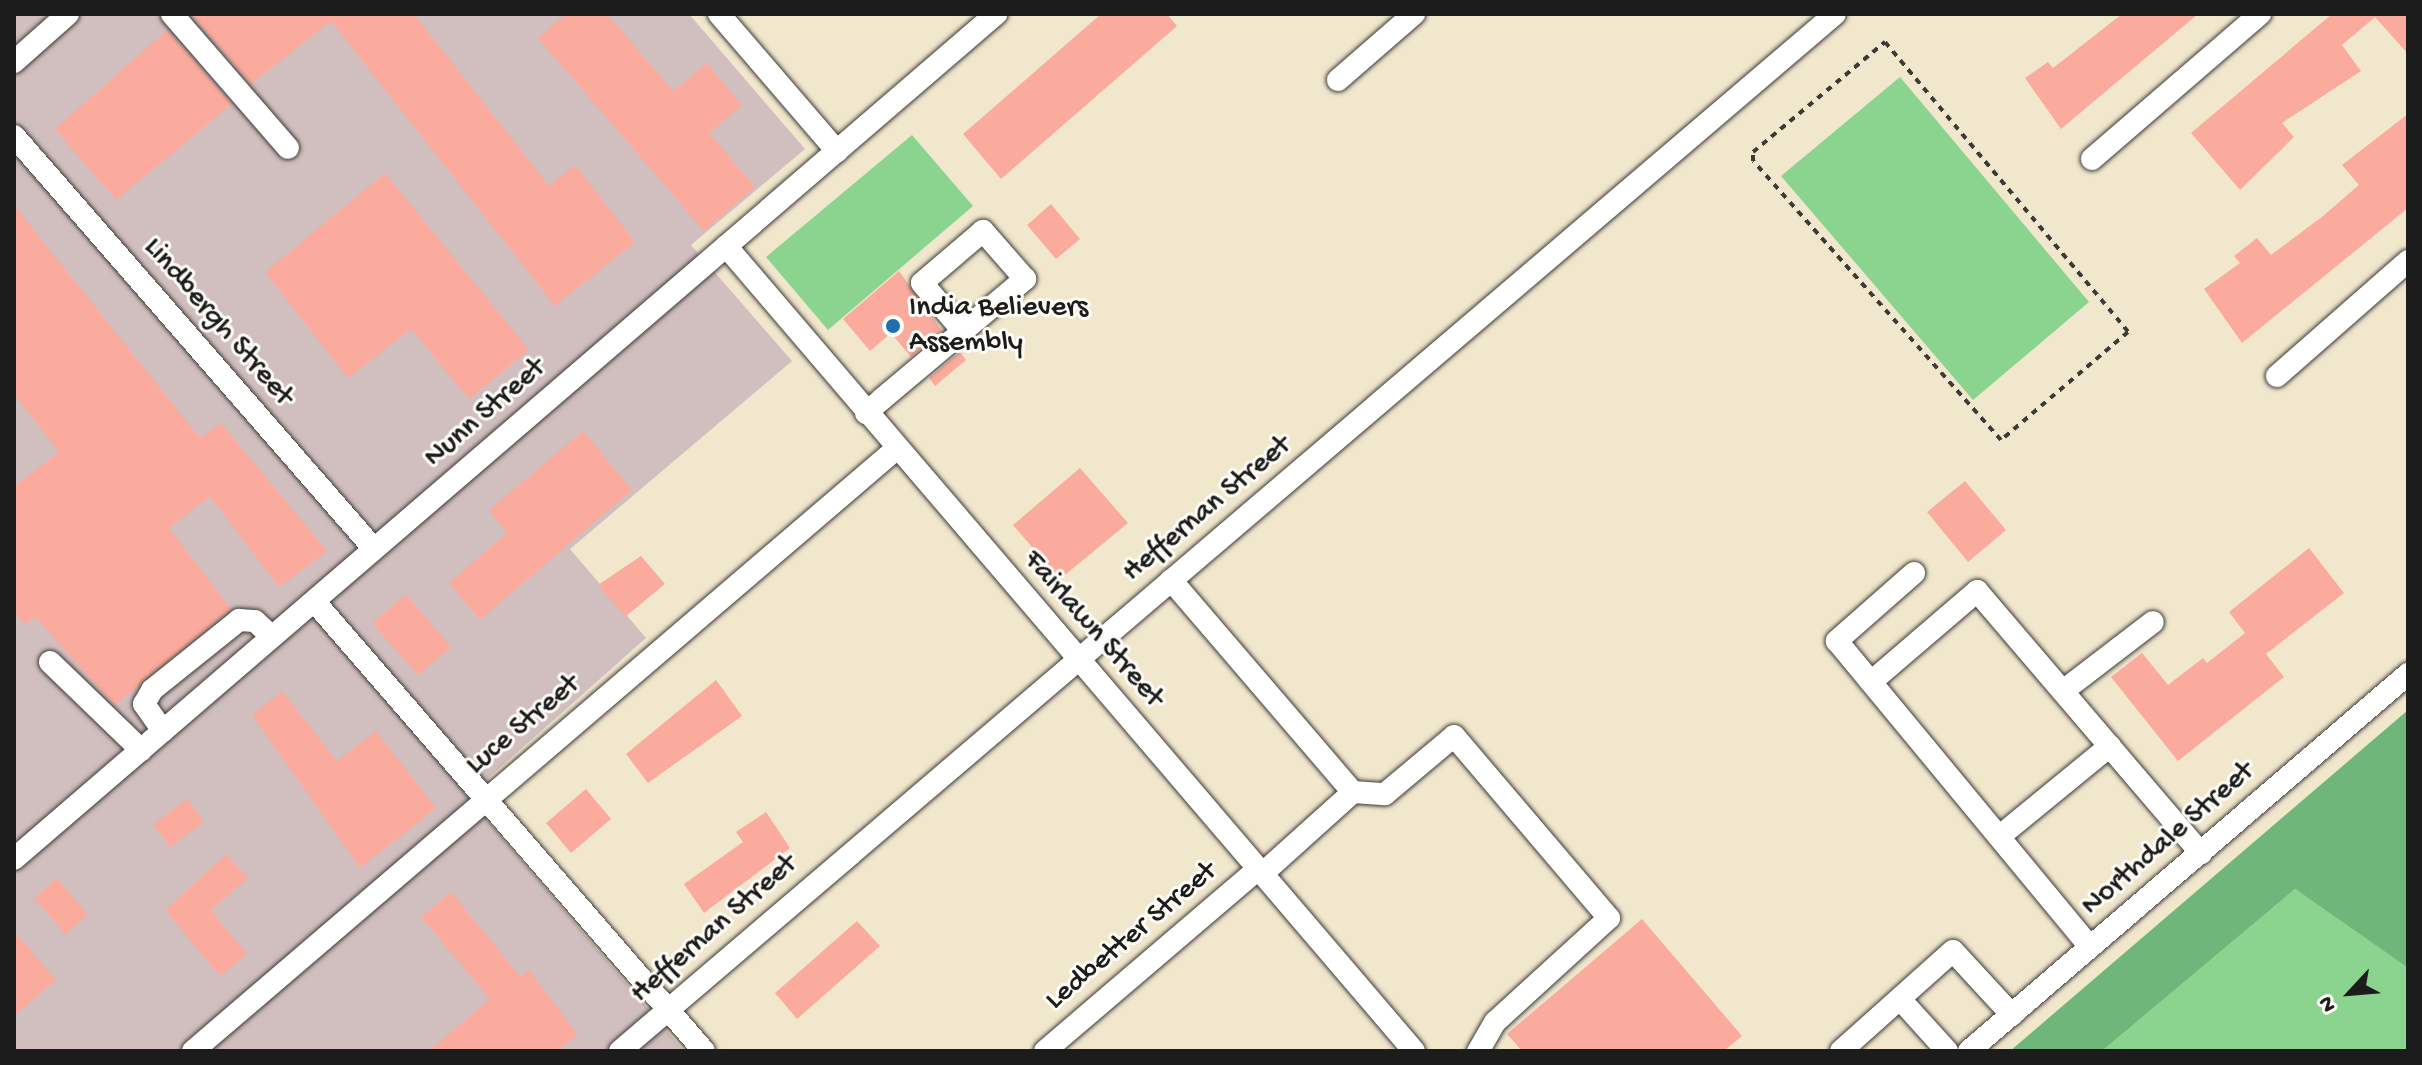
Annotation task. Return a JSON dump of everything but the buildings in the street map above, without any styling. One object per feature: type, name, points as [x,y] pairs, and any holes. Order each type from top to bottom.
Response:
[{"type":"street","points":[[14,62],[68,14]]},
{"type":"street","points":[[172,14],[288,148]]},
{"type":"street","points":[[719,14],[837,151]]},
{"type":"street","name":"Nunn Street","points":[[14,859],[996,14]]},
{"type":"street","points":[[1338,80],[1414,14]]},
{"type":"street","name":"Heffernan Street","points":[[620,1051],[1835,14]]},
{"type":"street","points":[[2092,159],[2260,14]]},
{"type":"street","name":"Lindbergh Street","points":[[14,136],[374,549]]},
{"type":"street","points":[[866,413],[1025,279],[983,231],[922,283],[963,331]]},
{"type":"street","name":"Fairlawn Street","points":[[726,246],[896,449],[1414,1051]]},
{"type":"street","points":[[2277,376],[2408,261]]},
{"type":"street","name":"Luce Street","points":[[193,1051],[896,449]]},
{"type":"street","points":[[1914,573],[1837,641],[2090,947]]},
{"type":"street","points":[[1171,580],[1353,792],[1385,794],[1454,736],[1607,909],[1609,918],[1495,1022],[1481,1050]]},
{"type":"street","points":[[1871,682],[1977,591],[2201,853]]},
{"type":"street","points":[[314,601],[704,1051]]},
{"type":"street","points":[[163,731],[144,697],[239,620],[255,621],[272,637]]},
{"type":"street","points":[[2063,691],[2153,622]]},
{"type":"street","points":[[50,662],[141,750]]},
{"type":"street","points":[[180,667],[205,694]]},
{"type":"street","name":"Northdale Street","points":[[1969,1051],[2408,674]]},
{"type":"street","points":[[2000,836],[2110,746]]},
{"type":"street","name":"Ledbetter Street","points":[[1045,1051],[1353,792]]},
{"type":"street","points":[[1841,1051],[1953,951],[2012,1015]]},
{"type":"street","points":[[1900,999],[1947,1051]]},
{"type":"path","points":[[1885,42],[2128,332],[2007,438],[1993,438],[1753,161],[1753,152],[1885,42]]},
{"type":"shaded area","points":[[14,14],[689,14],[805,149],[691,245],[792,361],[570,549],[646,638],[467,797],[684,1051],[14,1049]]},
{"type":"green space","points":[[1900,77],[2089,302],[1973,400],[1781,176]]},
{"type":"green space","points":[[912,135],[973,206],[828,330],[766,257]]},
{"type":"green space","points":[[2408,710],[2408,968],[2295,889],[2102,1051],[2010,1051]]},
{"type":"green space","points":[[2295,889],[2408,968],[2408,1051],[2102,1051]]},
{"type":"place","name":"India Believers Assembly","points":[[893,326]]}]
